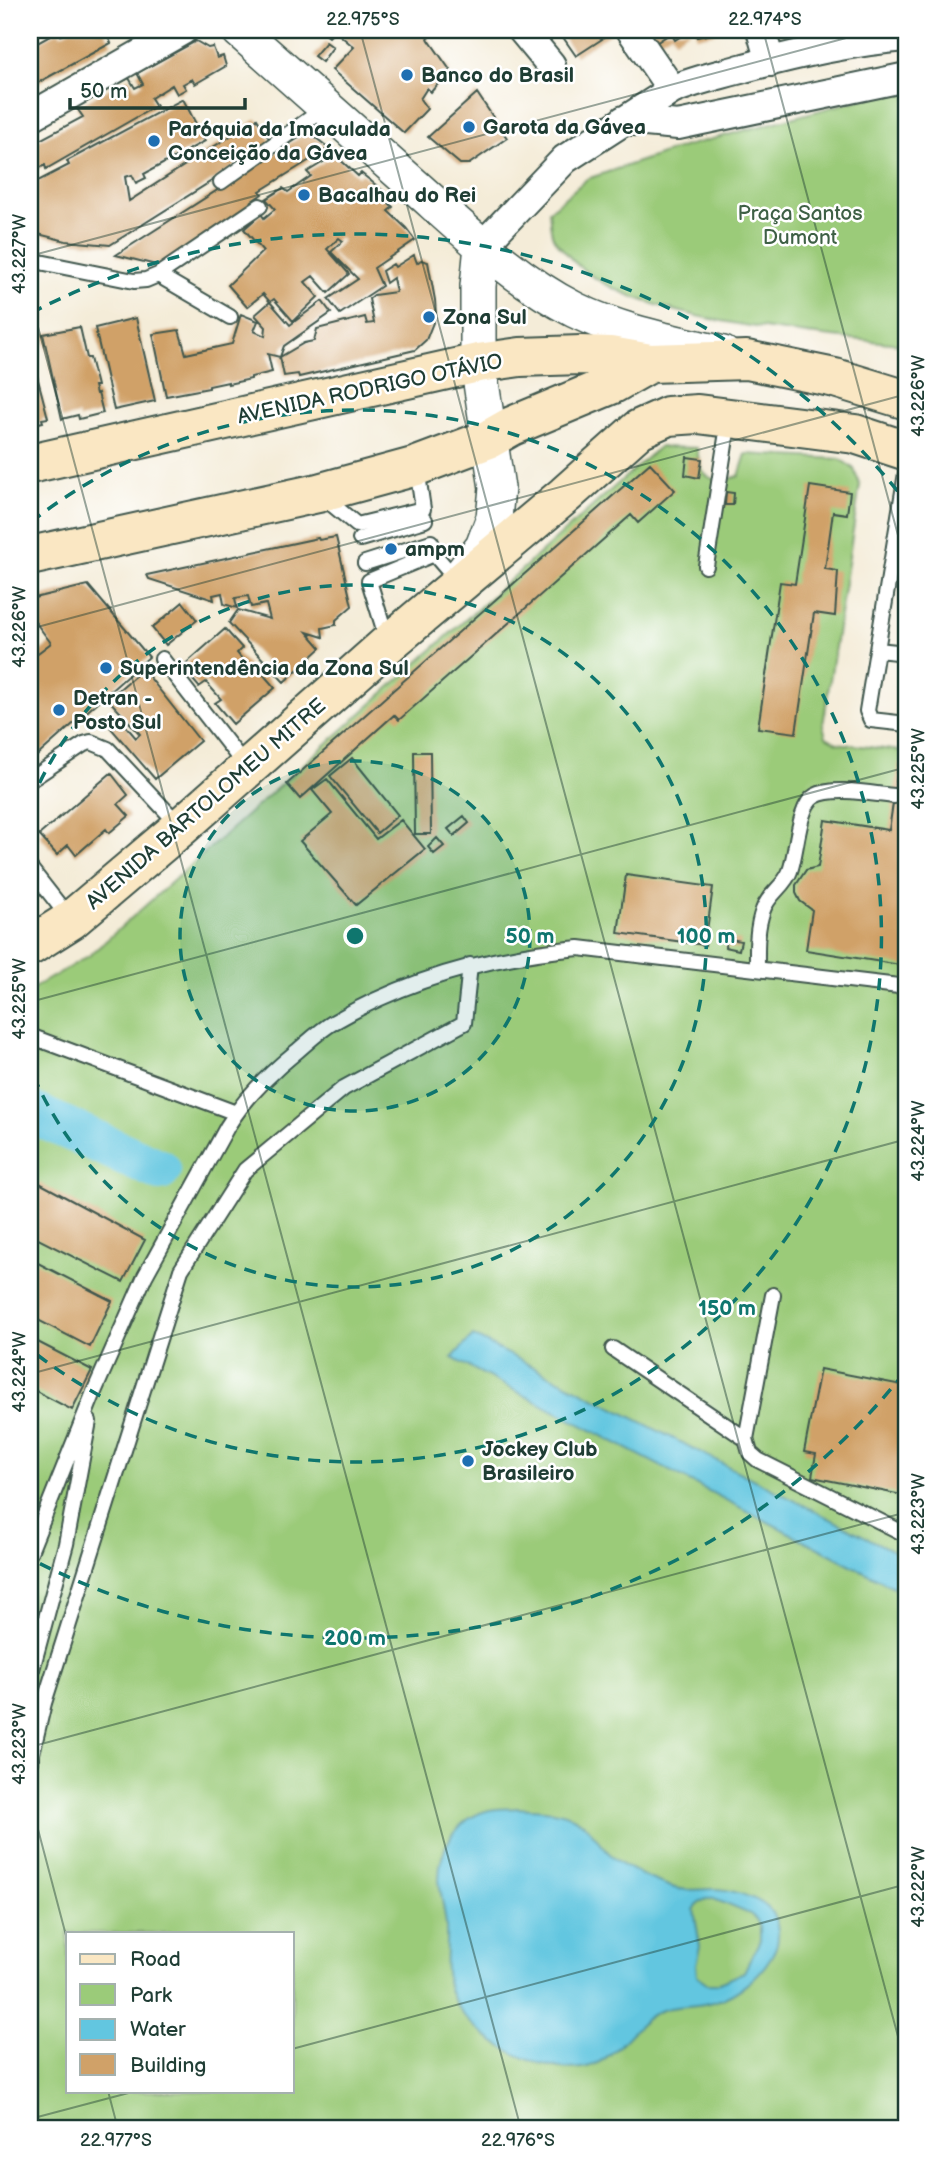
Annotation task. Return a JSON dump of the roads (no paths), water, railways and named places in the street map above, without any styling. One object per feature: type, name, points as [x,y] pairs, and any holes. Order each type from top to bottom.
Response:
[{"type":"main road","name":"AVENIDA RODRIGO OTÁVIO","points":[[30,464],[478,363],[520,357],[610,356],[650,363],[747,360],[835,378],[907,400]]},
{"type":"main road","points":[[30,556],[318,493],[417,466],[489,439],[512,426],[613,384],[650,363]]},
{"type":"main road","name":"AVENIDA BARTOLOMEU MITRE","points":[[30,946],[71,920],[181,827],[389,643],[639,429],[668,416],[698,414],[729,418]]},
{"type":"main road","points":[[729,418],[855,435],[907,451]]},
{"type":"street","points":[[30,117],[183,30]]},
{"type":"street","points":[[239,30],[482,246],[526,278],[583,313],[633,332],[747,360]]},
{"type":"street","points":[[522,30],[551,65]]},
{"type":"street","points":[[631,30],[672,90]]},
{"type":"street","points":[[761,30],[770,62]]},
{"type":"street","points":[[454,588],[483,547],[494,518],[497,488],[478,363],[478,286],[482,246],[565,159],[672,90],[770,62],[873,40],[907,37]]},
{"type":"street","points":[[624,120],[678,125],[907,77]]},
{"type":"lane","points":[[221,182],[327,108]]},
{"type":"lane","points":[[30,260],[134,281],[146,280],[158,275],[260,206]]},
{"type":"lane","points":[[158,275],[230,317]]},
{"type":"lane","points":[[706,566],[729,418]]},
{"type":"lane","points":[[417,466],[432,548],[454,588]]},
{"type":"lane","points":[[907,467],[867,711],[871,720],[907,724]]},
{"type":"lane","points":[[318,493],[359,532],[369,581],[389,643]]},
{"type":"lane","points":[[359,532],[424,515]]},
{"type":"lane","points":[[365,563],[432,548]]},
{"type":"lane","points":[[369,581],[432,548]]},
{"type":"lane","points":[[877,650],[907,653]]},
{"type":"lane","points":[[162,659],[248,769]]},
{"type":"lane","points":[[30,780],[84,744],[99,744],[108,748],[181,827]]},
{"type":"lane","points":[[757,968],[758,936],[763,909],[790,873],[802,814],[812,797],[827,791],[894,796]]},
{"type":"lane","points":[[30,869],[71,920]]},
{"type":"lane","points":[[30,1552],[94,1392],[145,1276],[236,1113],[270,1074],[332,1024],[399,988],[470,965],[540,951],[579,948],[907,987]]},
{"type":"lane","points":[[30,1762],[44,1703],[181,1270],[245,1170],[344,1088],[464,1023],[470,965]]},
{"type":"lane","points":[[30,1036],[236,1113]]},
{"type":"lane","points":[[773,1295],[746,1439],[750,1453],[758,1460],[907,1535]]},
{"type":"lane","points":[[612,1349],[746,1439]]},
{"type":"lane","points":[[30,1677],[66,1544],[94,1392]]},
{"type":"water","points":[[473,1336],[907,1558],[907,1594],[452,1358]]},
{"type":"water","points":[[518,1808],[554,1811],[575,1818],[621,1863],[664,1884],[677,1889],[727,1890],[757,1900],[768,1908],[777,1926],[778,1939],[771,1957],[742,1988],[714,2002],[657,2012],[639,2025],[607,2057],[587,2067],[569,2069],[548,2066],[506,2049],[470,2022],[457,2006],[449,1989],[446,1926],[439,1879],[446,1846],[458,1828],[475,1815],[486,1811]],"holes":[[[714,1899],[756,1919],[760,1926],[760,1940],[744,1972],[717,1984],[708,1984],[697,1976],[696,1964],[700,1946],[694,1910],[699,1902]]]},
{"type":"waterway","points":[[30,1112],[160,1170]]},
{"type":"place","name":"Banco do Brasil","points":[[407,75]]},
{"type":"place","name":"Garota da Gávea","points":[[469,127]]},
{"type":"place","name":"Paróquia da Imaculada Conceição da Gávea","points":[[154,141]]},
{"type":"place","name":"Bacalhau do Rei","points":[[304,195]]},
{"type":"place","name":"Zona Sul","points":[[429,317]]},
{"type":"place","name":"ampm","points":[[391,549]]},
{"type":"place","name":"Superintendência da Zona Sul","points":[[106,668]]},
{"type":"place","name":"Detran - Posto Sul","points":[[59,710]]},
{"type":"place","name":"Jockey Club Brasileiro","points":[[468,1461]]},
{"type":"park label","name":"Praça Santos Dumont","points":[[800,225]]}]
